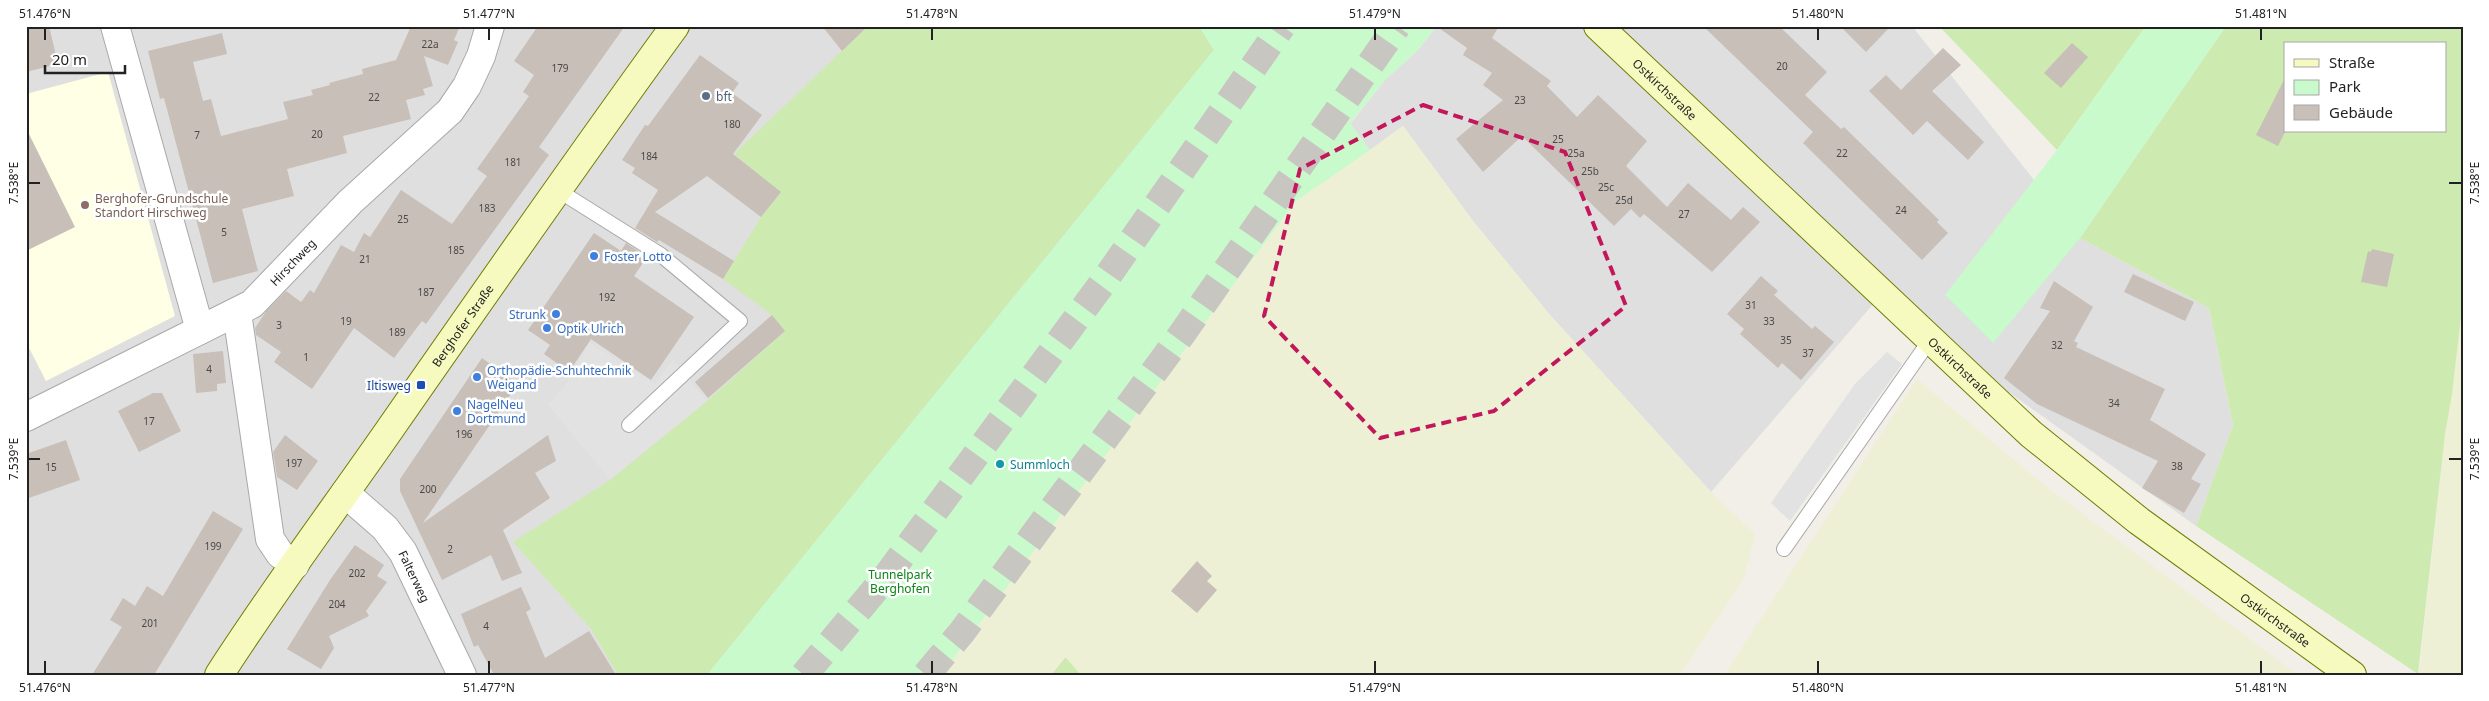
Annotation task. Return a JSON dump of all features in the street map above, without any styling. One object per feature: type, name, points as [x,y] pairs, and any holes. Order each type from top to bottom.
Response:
[{"type":"street","points":[[115,26],[200,330]]},
{"type":"street","name":"Hirschweg","points":[[26,417],[252,304],[350,202],[450,111],[467,86],[482,56],[490,26]]},
{"type":"street","name":"Berghofer Straße","points":[[220,675],[264,607],[556,189],[675,26]]},
{"type":"street","name":"Ostkirchstraße","points":[[1598,26],[2030,434],[2139,521],[2352,675]]},
{"type":"street","points":[[237,313],[270,540],[280,554],[294,565]]},
{"type":"street","name":"Falterweg","points":[[345,493],[385,528],[403,552],[462,675]]},
{"type":"lane","points":[[556,189],[661,255],[740,321],[629,425]]},
{"type":"lane","points":[[1784,549],[1930,340]]},
{"type":"highlighted area","points":[[1423,105],[1565,152],[1626,306],[1494,411],[1380,438],[1264,316],[1300,169]]},
{"type":"shaded area","points":[[26,26],[1199,26],[1171,106],[707,675],[26,675]]},
{"type":"shaded area","points":[[1437,26],[1912,26],[2080,238],[2209,308],[2233,425],[2196,526],[1982,373],[1881,295],[1711,492],[1550,315],[1473,221],[1403,126],[1370,150],[1350,124],[1385,80],[1417,51]]},
{"type":"shaded area","name":"Berghofer-Grundschule Standort Hirschweg","points":[[108,72],[175,316],[46,381],[26,342],[26,94]]},
{"type":"shaded area","points":[[1350,124],[1370,150],[1403,126],[1473,221],[1550,315],[1711,492],[1755,534],[1744,578],[1680,675],[1081,675],[1066,659],[1051,675],[941,675],[1296,201]]},
{"type":"shaded area","points":[[2463,300],[2463,675],[2419,675],[2445,434],[2452,394]]},
{"type":"shaded area","points":[[589,342],[655,384],[673,359],[707,401],[610,480],[548,405],[567,383]]},
{"type":"shaded area","points":[[1887,352],[1902,364],[1790,521],[1771,503],[1855,384]]},
{"type":"shaded area","points":[[1917,379],[2047,487],[2298,675],[1724,675]]},
{"type":"green space","points":[[868,26],[1199,26],[1214,50],[707,675],[618,675],[591,629],[513,542],[610,480],[707,401],[784,332],[772,315],[723,279],[761,217],[780,193],[734,154]]},
{"type":"green space","name":"Tunnelpark Berghofen","points":[[1199,26],[1437,26],[1417,51],[1385,80],[1350,123],[1370,150],[1296,201],[941,675],[707,675],[1214,50]]},
{"type":"green space","points":[[1939,26],[2146,26],[2057,150]]},
{"type":"green space","points":[[2146,26],[2226,26],[2080,238],[1993,343],[1945,295],[2057,150]]},
{"type":"green space","points":[[2226,26],[2463,26],[2463,300],[2452,394],[2445,434],[2418,674],[2196,526],[2233,425],[2209,308],[2080,238]]},
{"type":"green space","points":[[1066,658],[1081,675],[1051,675]]},
{"type":"building","points":[[26,26],[49,26],[58,64],[26,72]]},
{"type":"building","points":[[411,26],[460,26],[454,40],[458,42],[448,65],[424,56],[433,86],[423,89],[425,95],[406,100],[411,119],[343,136],[347,153],[287,169],[294,196],[242,209],[258,271],[213,283],[164,98],[160,99],[148,51],[222,33],[227,54],[193,62],[203,101],[211,99],[221,136],[288,119],[283,102],[313,95],[311,90],[363,74],[362,69],[396,60]]},
{"type":"building","points":[[538,26],[625,26],[539,147],[549,155],[426,324],[422,321],[394,358],[354,328],[312,389],[274,362],[281,352],[256,335],[255,328],[267,310],[286,291],[301,302],[310,290],[314,293],[341,245],[354,252],[364,233],[370,237],[401,190],[452,224],[487,176],[477,169],[529,96],[523,92],[534,75],[514,61]]},
{"type":"building","points":[[822,26],[868,26],[842,51]]},
{"type":"building","points":[[1436,26],[1499,26],[1492,38],[1551,81],[1547,86],[1577,117],[1598,95],[1647,141],[1626,166],[1667,207],[1688,183],[1731,220],[1743,207],[1760,222],[1712,272],[1644,214],[1640,218],[1631,209],[1614,226],[1522,136],[1483,172],[1456,139],[1503,100],[1483,85],[1492,73],[1463,55],[1467,48]]},
{"type":"building","points":[[1703,26],[1779,26],[1827,72],[1805,95],[1841,129],[1844,127],[1939,220],[1937,222],[1948,233],[1922,260],[1803,143],[1813,132]]},
{"type":"building","points":[[1840,26],[1891,26],[1866,52]]},
{"type":"building","points":[[2072,43],[2088,57],[2061,88],[2044,73]]},
{"type":"building","points":[[1943,48],[1961,65],[1932,91],[1984,142],[1968,160],[1927,121],[1913,135],[1869,91],[1886,75],[1901,90]]},
{"type":"building","points":[[700,55],[739,83],[732,93],[762,115],[733,154],[781,192],[761,217],[707,176],[655,212],[734,261],[723,279],[659,240],[657,242],[635,228],[658,190],[632,173],[635,168],[622,160],[645,125],[648,126]]},
{"type":"building","points":[[2284,80],[2285,132],[2278,146],[2256,135]]},
{"type":"building","points":[[26,128],[75,227],[26,251]]},
{"type":"building","points":[[594,233],[621,251],[626,243],[647,257],[634,276],[694,317],[651,380],[591,339],[569,372],[544,354],[550,345],[528,330]]},
{"type":"building","points":[[2372,249],[2394,254],[2387,287],[2361,282],[2368,251],[2371,252]]},
{"type":"building","points":[[2133,274],[2194,302],[2185,321],[2124,292]]},
{"type":"building","points":[[1761,276],[1778,291],[1774,295],[1812,329],[1815,326],[1834,342],[1801,380],[1782,363],[1778,368],[1740,334],[1744,329],[1727,314]]},
{"type":"building","points":[[2054,281],[2093,307],[2074,341],[2078,343],[2076,347],[2165,389],[2150,420],[2206,454],[2191,479],[2201,484],[2184,513],[2142,488],[2158,461],[2037,404],[2004,378],[2050,311],[2040,308]]},
{"type":"building","points":[[772,315],[785,331],[708,398],[695,382]]},
{"type":"building","points":[[223,351],[226,383],[217,384],[217,391],[196,393],[193,354]]},
{"type":"building","points":[[482,358],[511,379],[508,383],[515,388],[423,523],[548,435],[556,461],[535,473],[550,498],[503,530],[522,573],[502,581],[491,555],[442,580],[400,491],[400,479]]},
{"type":"building","points":[[153,393],[162,393],[181,431],[139,452],[118,411]]},
{"type":"building","points":[[285,435],[318,461],[297,490],[277,477],[273,452]]},
{"type":"building","points":[[66,440],[80,480],[26,499],[26,454]]},
{"type":"building","points":[[213,511],[243,529],[154,675],[92,675],[122,627],[110,620],[123,598],[135,606],[147,586],[163,596]]},
{"type":"building","points":[[355,545],[384,565],[377,576],[387,582],[366,611],[369,616],[329,636],[334,648],[321,669],[287,649],[330,580]]},
{"type":"building","points":[[1197,561],[1212,576],[1207,581],[1217,590],[1197,613],[1171,591]]},
{"type":"building","points":[[521,587],[531,609],[526,612],[545,658],[589,631],[616,675],[494,675],[478,645],[474,647],[461,614]]},
{"type":"tunnel","points":[[804,675],[889,573],[1107,277],[1282,26]]},
{"type":"tunnel","points":[[926,675],[962,632],[1182,334],[1397,26]]},
{"type":"place","name":"bft","points":[[706,96]]},
{"type":"place","name":"Berghofer-Grundschule Standort Hirschweg","points":[[85,205]]},
{"type":"place","name":"Foster Lotto","points":[[594,256]]},
{"type":"place","name":"Strunk","points":[[556,314]]},
{"type":"place","name":"Optik Ulrich","points":[[547,328]]},
{"type":"place","name":"Orthopädie-Schuhtechnik Weigand","points":[[477,377]]},
{"type":"place","name":"Iltisweg","points":[[421,385]]},
{"type":"place","name":"NagelNeu Dortmund","points":[[457,411]]},
{"type":"place","name":"Summloch","points":[[1000,464]]}]
